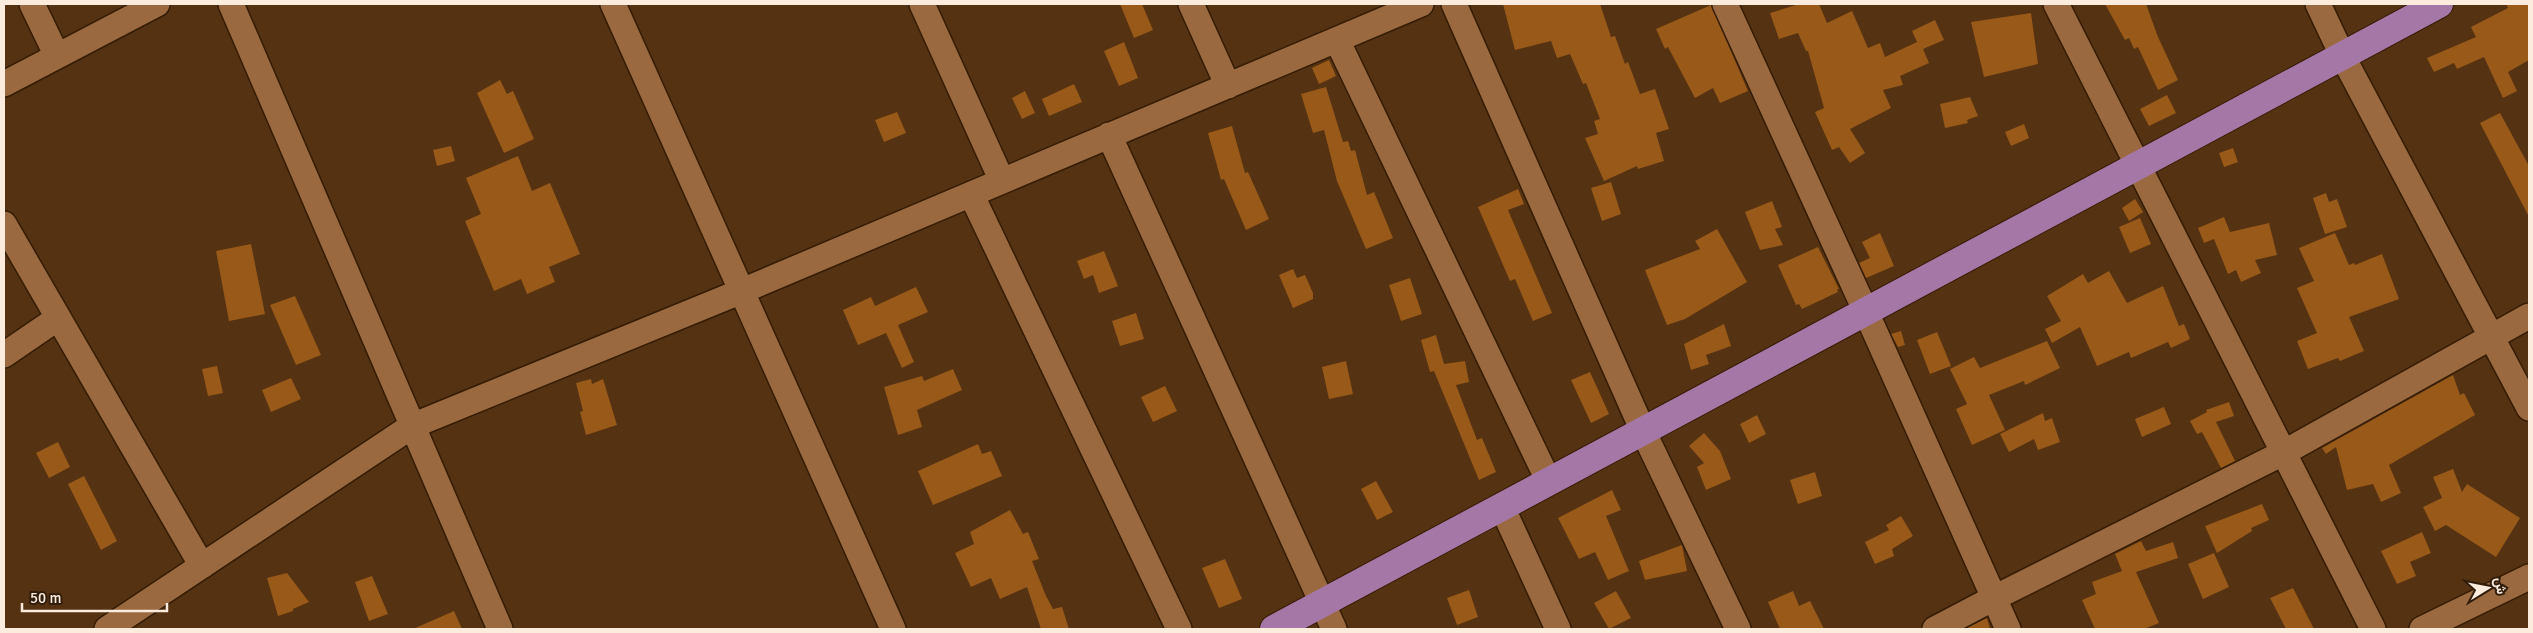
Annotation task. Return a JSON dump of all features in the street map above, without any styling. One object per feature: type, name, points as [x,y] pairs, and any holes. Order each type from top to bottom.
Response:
[{"type":"main road","points":[[1274,629],[2439,4]]},
{"type":"street","points":[[32,4],[57,56]]},
{"type":"street","points":[[4,84],[157,4]]},
{"type":"street","points":[[231,4],[500,629]]},
{"type":"street","points":[[613,4],[893,629]]},
{"type":"street","points":[[922,4],[1002,181]]},
{"type":"street","points":[[1191,4],[1228,86]]},
{"type":"street","points":[[107,629],[412,426],[742,291],[1421,4]]},
{"type":"street","points":[[1454,4],[1644,431],[1738,629]]},
{"type":"street","points":[[1724,4],[1866,312],[2008,629]]},
{"type":"street","points":[[2056,4],[2373,629]]},
{"type":"street","points":[[2318,4],[2343,57],[2529,408]]},
{"type":"street","points":[[1337,40],[1549,482]]},
{"type":"street","points":[[1109,135],[1334,629]]},
{"type":"street","points":[[971,194],[1179,629]]},
{"type":"street","points":[[4,224],[202,566]]},
{"type":"street","points":[[1936,629],[2283,453],[2529,316]]},
{"type":"street","points":[[4,356],[58,318]]},
{"type":"street","points":[[1502,507],[1558,629]]},
{"type":"street","points":[[2422,629],[2529,577]]},
{"type":"building","points":[[1120,4],[1142,4],[1153,30],[1134,38]]},
{"type":"building","points":[[1503,4],[1600,4],[1611,37],[1615,36],[1625,64],[1628,62],[1640,94],[1655,89],[1669,129],[1656,133],[1664,161],[1638,169],[1637,166],[1604,181],[1585,138],[1598,134],[1594,121],[1600,119],[1586,83],[1583,84],[1570,54],[1557,58],[1551,41],[1515,50]]},
{"type":"building","points":[[1799,4],[1819,4],[1827,23],[1852,11],[1868,48],[1880,43],[1885,57],[1917,42],[1912,31],[1935,20],[1944,40],[1923,49],[1929,63],[1900,76],[1903,85],[1883,90],[1891,108],[1850,129],[1865,153],[1850,163],[1839,147],[1832,150],[1815,112],[1824,108],[1808,51],[1806,51],[1798,33],[1779,39],[1770,13]]},
{"type":"building","points":[[2105,4],[2146,4],[2158,37],[2178,80],[2158,90],[2138,47],[2134,49],[2129,38],[2125,40]]},
{"type":"building","points":[[2506,4],[2529,4],[2529,60],[2508,72],[2517,91],[2503,98],[2484,57],[2457,69],[2454,63],[2434,72],[2427,58],[2476,37],[2471,27],[2508,8]]},
{"type":"building","points":[[1711,5],[1748,91],[1720,103],[1713,88],[1695,98],[1668,47],[1665,49],[1656,29]]},
{"type":"building","points":[[2031,13],[2038,64],[1984,77],[1971,22]]},
{"type":"building","points":[[1124,42],[1138,78],[1119,86],[1104,51]]},
{"type":"building","points":[[1329,60],[1336,76],[1319,84],[1312,68]]},
{"type":"building","points":[[500,80],[507,94],[513,91],[534,139],[504,153],[477,93]]},
{"type":"building","points":[[1074,84],[1082,102],[1049,116],[1042,99]]},
{"type":"building","points":[[1326,87],[1343,142],[1348,141],[1351,151],[1355,150],[1367,195],[1374,192],[1393,238],[1366,249],[1337,181],[1324,130],[1313,133],[1301,94]]},
{"type":"building","points":[[1025,91],[1035,113],[1022,119],[1012,98]]},
{"type":"building","points":[[2167,95],[2176,113],[2149,126],[2140,109]]},
{"type":"building","points":[[1970,97],[1978,116],[1967,120],[1968,123],[1945,128],[1940,104]]},
{"type":"building","points":[[897,112],[906,133],[884,142],[875,120]]},
{"type":"building","points":[[2500,113],[2529,166],[2529,217],[2480,123]]},
{"type":"building","points":[[2024,124],[2029,138],[2011,146],[2005,132]]},
{"type":"building","points":[[1232,126],[1245,173],[1248,172],[1269,219],[1246,230],[1224,179],[1221,180],[1208,133]]},
{"type":"building","points":[[451,146],[455,161],[437,166],[433,150]]},
{"type":"building","points":[[2233,148],[2238,162],[2224,167],[2219,153]]},
{"type":"building","points":[[518,156],[532,191],[550,183],[580,254],[549,267],[555,282],[527,294],[521,279],[494,291],[465,221],[481,214],[466,178]]},
{"type":"building","points":[[1611,182],[1621,214],[1602,221],[1591,188]]},
{"type":"building","points":[[1518,189],[1524,204],[1508,210],[1552,313],[1533,321],[1515,279],[1510,281],[1478,207]]},
{"type":"building","points":[[2326,193],[2329,202],[2337,199],[2347,227],[2325,234],[2313,198]]},
{"type":"building","points":[[2135,199],[2143,212],[2129,221],[2122,208]]},
{"type":"building","points":[[1772,201],[1782,227],[1775,229],[1783,245],[1760,250],[1745,212]]},
{"type":"building","points":[[2224,217],[2230,232],[2269,223],[2277,255],[2255,260],[2261,273],[2241,282],[2236,270],[2228,274],[2214,239],[2204,243],[2198,228]]},
{"type":"building","points":[[2140,218],[2151,244],[2130,253],[2119,227]]},
{"type":"building","points":[[1717,229],[1747,282],[1685,319],[1667,325],[1645,270],[1700,249],[1695,241]]},
{"type":"building","points":[[1880,233],[1894,266],[1866,278],[1859,263],[1870,258],[1862,242]]},
{"type":"building","points":[[2335,233],[2349,265],[2354,263],[2355,265],[2382,254],[2399,299],[2349,317],[2364,351],[2340,361],[2338,358],[2308,369],[2297,341],[2317,333],[2297,288],[2314,281],[2299,248]]},
{"type":"building","points":[[251,244],[265,314],[229,321],[216,251]]},
{"type":"building","points":[[1818,247],[1839,289],[1837,289],[1838,292],[1802,309],[1799,304],[1796,305],[1778,265]]},
{"type":"building","points":[[1104,251],[1118,286],[1099,293],[1093,275],[1084,279],[1077,261]]},
{"type":"building","points":[[1293,269],[1297,278],[1305,275],[1313,293],[1313,299],[1293,308],[1279,275]]},
{"type":"building","points":[[2109,271],[2127,303],[2163,286],[2179,326],[2184,324],[2190,339],[2171,348],[2168,342],[2131,358],[2129,352],[2097,366],[2080,327],[2052,343],[2045,329],[2061,321],[2047,296],[2083,274],[2088,283]]},
{"type":"building","points":[[1410,278],[1422,314],[1401,321],[1389,285]]},
{"type":"building","points":[[916,287],[928,312],[898,325],[914,362],[902,368],[886,333],[858,345],[843,310],[871,297],[875,306]]},
{"type":"building","points":[[295,296],[321,355],[296,365],[270,305]]},
{"type":"building","points":[[1136,313],[1144,339],[1120,346],[1112,321]]},
{"type":"building","points":[[1724,324],[1731,346],[1706,355],[1709,364],[1691,370],[1684,344]]},
{"type":"building","points":[[1901,331],[1905,345],[1898,347],[1891,334]]},
{"type":"building","points":[[1937,332],[1951,366],[1930,374],[1917,340]]},
{"type":"building","points":[[1436,335],[1444,364],[1465,361],[1469,382],[1456,385],[1477,440],[1482,438],[1496,472],[1479,480],[1434,371],[1430,372],[1421,340]]},
{"type":"building","points":[[2047,341],[2060,368],[2025,385],[2024,381],[1989,395],[2005,430],[1972,445],[1956,409],[1967,404],[1950,369],[1974,357],[1980,368]]},
{"type":"building","points":[[1346,361],[1353,394],[1329,399],[1322,367]]},
{"type":"building","points":[[217,366],[223,393],[208,396],[202,369]]},
{"type":"building","points":[[953,369],[962,390],[917,410],[922,427],[898,435],[884,387],[922,376],[924,381]]},
{"type":"building","points":[[1590,372],[1609,414],[1591,423],[1571,380]]},
{"type":"building","points":[[2453,375],[2460,395],[2464,393],[2475,415],[2389,465],[2401,493],[2381,502],[2373,484],[2347,490],[2336,447],[2326,454],[2322,448]]},
{"type":"building","points":[[291,378],[301,399],[271,412],[262,390]]},
{"type":"building","points":[[591,379],[592,384],[603,379],[617,425],[586,435],[580,412],[583,411],[576,383]]},
{"type":"building","points":[[1165,386],[1177,411],[1153,422],[1141,397]]},
{"type":"building","points":[[2229,402],[2234,416],[2216,422],[2235,461],[2221,468],[2202,432],[2197,434],[2190,421],[2207,412],[2206,410]]},
{"type":"building","points":[[2164,407],[2171,424],[2142,437],[2135,419]]},
{"type":"building","points":[[2043,413],[2045,421],[2052,418],[2060,442],[2038,450],[2034,439],[2009,452],[2000,434]]},
{"type":"building","points":[[1757,415],[1766,434],[1749,443],[1740,424]]},
{"type":"building","points":[[1704,433],[1720,451],[1731,479],[1706,490],[1697,467],[1704,463],[1689,446]]},
{"type":"building","points":[[58,442],[70,467],[49,478],[36,453]]},
{"type":"building","points":[[978,444],[982,454],[991,451],[1002,476],[933,505],[918,471]]},
{"type":"building","points":[[2453,469],[2462,492],[2467,484],[2520,518],[2496,557],[2446,525],[2435,531],[2423,507],[2442,498],[2433,477]]},
{"type":"building","points":[[1815,472],[1822,496],[1798,504],[1790,480]]},
{"type":"building","points":[[84,476],[117,541],[101,550],[68,484]]},
{"type":"building","points":[[1376,481],[1393,512],[1377,520],[1361,489]]},
{"type":"building","points":[[1612,490],[1621,510],[1606,516],[1629,571],[1608,580],[1595,552],[1579,559],[1558,518]]},
{"type":"building","points":[[2262,504],[2269,520],[2251,528],[2252,531],[2217,553],[2205,526]]},
{"type":"building","points":[[1010,510],[1023,534],[1028,532],[1039,559],[1032,561],[1046,596],[1053,609],[1062,607],[1069,629],[1041,629],[1027,587],[1000,599],[991,578],[971,587],[955,553],[974,544],[970,532]]},
{"type":"building","points":[[1901,516],[1913,536],[1892,549],[1894,556],[1875,564],[1865,542],[1889,530],[1886,525]]},
{"type":"building","points":[[2422,532],[2431,553],[2410,562],[2416,576],[2397,584],[2381,551]]},
{"type":"building","points":[[2141,541],[2146,551],[2173,542],[2178,558],[2136,572],[2159,623],[2144,629],[2095,629],[2082,600],[2096,594],[2092,582],[2122,571],[2115,554]]},
{"type":"building","points":[[1682,545],[1687,571],[1645,580],[1639,561]]},
{"type":"building","points":[[2214,553],[2229,587],[2203,599],[2188,564]]},
{"type":"building","points":[[1225,559],[1242,599],[1219,608],[1202,568]]},
{"type":"building","points":[[287,573],[309,602],[293,609],[293,611],[278,616],[267,578]]},
{"type":"building","points":[[372,576],[388,614],[369,621],[355,582]]},
{"type":"building","points":[[2293,588],[2314,629],[2286,629],[2270,598]]},
{"type":"building","points":[[1469,590],[1478,617],[1457,625],[1447,598]]},
{"type":"building","points":[[1616,591],[1631,618],[1609,629],[1594,603]]},
{"type":"building","points":[[1793,591],[1799,606],[1810,601],[1824,629],[1780,629],[1768,602]]},
{"type":"building","points":[[454,611],[462,629],[413,629]]},
{"type":"building","points":[[1987,618],[1990,629],[1965,629]]}]
